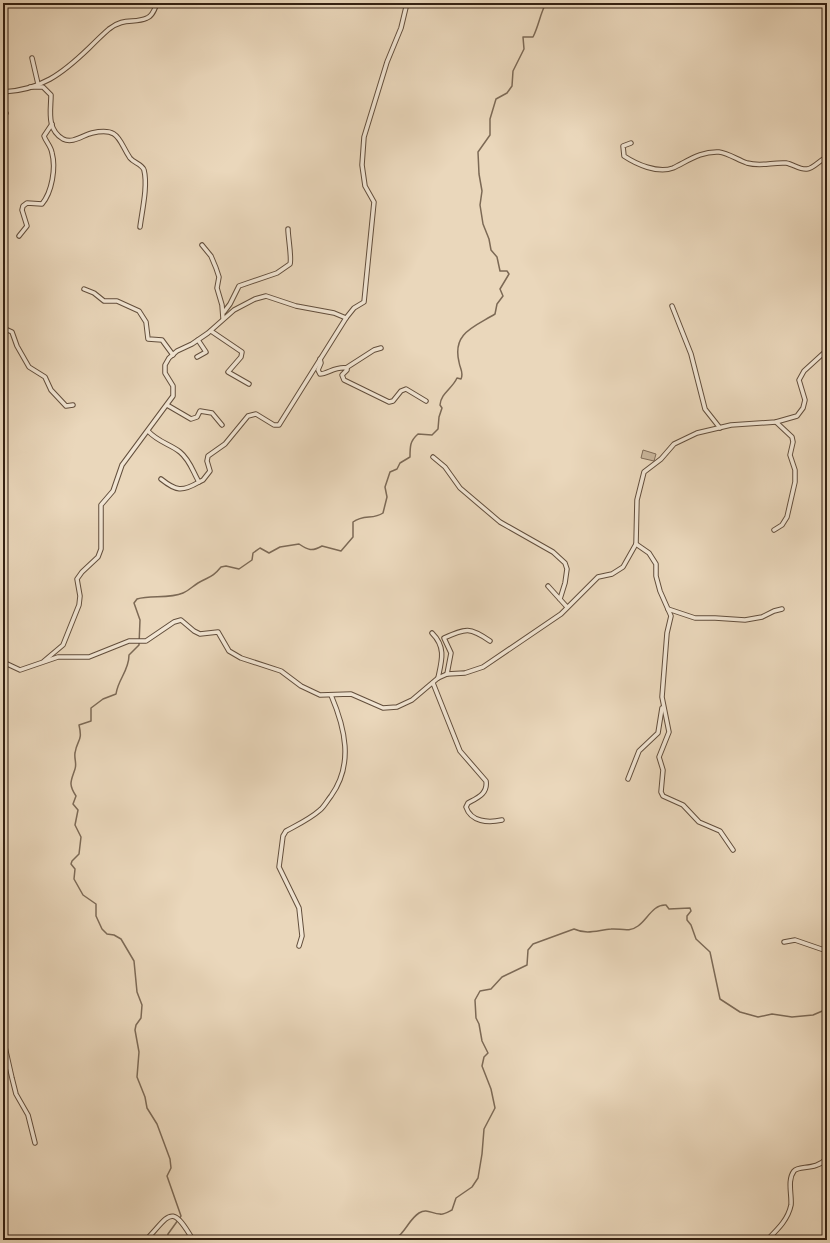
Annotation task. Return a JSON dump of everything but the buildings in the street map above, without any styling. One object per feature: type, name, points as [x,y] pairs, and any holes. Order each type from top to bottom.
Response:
[{"type":"street","points":[[3,92],[30,87],[49,81],[58,75],[109,29],[124,21],[147,18],[152,13],[157,3]]},
{"type":"street","points":[[161,479],[172,487],[179,489],[188,489],[204,480],[210,471],[207,461],[208,456],[225,444],[248,416],[256,414],[274,425],[279,426],[346,318],[354,308],[364,302],[366,296],[374,202],[365,186],[362,166],[364,137],[387,62],[401,28],[407,3]]},
{"type":"street","points":[[32,58],[38,84]]},
{"type":"street","points":[[30,87],[43,87],[50,95],[49,111],[52,124],[62,138],[67,141],[92,133],[111,132],[118,136],[131,159],[142,166],[144,171],[144,198],[140,228]]},
{"type":"street","points":[[18,236],[27,226],[22,210],[23,206],[27,203],[42,204],[50,189],[54,162],[52,152],[44,136],[52,124]]},
{"type":"street","points":[[631,143],[623,146],[624,156],[632,161],[658,169],[672,168],[695,156],[712,152],[721,152],[747,163],[761,166],[781,163],[792,164],[805,170],[811,168],[827,156]]},
{"type":"street","points":[[224,312],[240,286],[277,273],[290,264],[291,259],[288,247],[288,229]]},
{"type":"street","points":[[202,244],[216,268],[218,277],[218,291],[224,312],[223,318]]},
{"type":"street","points":[[84,289],[94,293],[106,302],[117,301],[139,311],[146,322],[148,339],[162,340],[173,355]]},
{"type":"street","points":[[41,663],[63,645],[79,605],[80,596],[77,579],[82,572],[98,557],[101,549],[101,505],[113,490],[122,465],[173,396],[173,386],[165,373],[166,365],[173,355],[211,331],[223,318],[234,310],[255,299],[266,296],[296,306],[334,313],[346,318]]},
{"type":"street","points":[[672,306],[691,354],[705,409],[720,428]]},
{"type":"street","points":[[3,328],[12,332],[17,346],[29,367],[45,377],[51,390],[66,406],[73,405]]},
{"type":"street","points":[[211,331],[242,352],[241,357],[228,372],[249,384]]},
{"type":"street","points":[[197,357],[206,352],[198,340]]},
{"type":"street","points":[[320,359],[321,363],[318,372],[321,374],[334,368],[346,368],[374,350],[381,348]]},
{"type":"street","points":[[3,662],[20,670],[28,669],[58,657],[89,657],[129,641],[146,641],[174,622],[181,620],[200,634],[218,632],[229,651],[241,658],[281,671],[301,686],[320,695],[351,694],[383,708],[396,707],[412,700],[438,678],[448,674],[465,673],[483,667],[561,614],[598,577],[612,574],[623,567],[636,544],[637,500],[644,472],[661,459],[674,444],[697,433],[720,428],[776,422],[797,416],[803,408],[805,400],[799,380],[804,371],[827,350]]},
{"type":"street","points":[[346,368],[347,370],[342,375],[344,380],[390,402],[393,401],[401,391],[406,389],[426,401]]},
{"type":"street","points":[[167,405],[191,419],[197,417],[200,411],[212,413],[222,425]]},
{"type":"street","points":[[774,530],[782,525],[787,517],[795,482],[795,470],[790,455],[793,442],[792,437],[776,422]]},
{"type":"street","points":[[148,431],[159,441],[183,454],[199,482]]},
{"type":"street","points":[[433,457],[445,467],[460,488],[500,522],[553,552],[565,563],[567,569],[565,583],[560,599]]},
{"type":"street","points":[[628,779],[639,751],[658,734],[662,706],[664,660],[667,633],[671,616],[660,591],[656,576],[656,564],[649,553],[636,544]]},
{"type":"street","points":[[548,586],[567,607]]},
{"type":"street","points":[[668,608],[695,618],[745,620],[762,618],[774,611],[782,609]]},
{"type":"street","points":[[448,674],[451,653],[444,638],[459,631],[475,630],[490,641]]},
{"type":"street","points":[[432,633],[440,640],[442,649],[438,678]]},
{"type":"street","points":[[433,683],[460,751],[486,781],[486,787],[479,798],[468,803],[466,807],[468,813],[481,821],[490,822],[502,820]]},
{"type":"street","points":[[299,946],[302,936],[299,908],[281,874],[279,860],[283,836],[286,831],[320,810],[337,788],[346,760],[346,746],[340,716],[331,695]]},
{"type":"street","points":[[662,706],[668,720],[669,732],[659,757],[663,770],[661,792],[663,796],[683,805],[699,822],[720,831],[733,850]]},
{"type":"street","points":[[784,942],[795,940],[827,951]]},
{"type":"street","points":[[3,1038],[16,1094],[28,1115],[35,1143]]},
{"type":"street","points":[[767,1240],[783,1224],[791,1206],[791,1176],[793,1172],[796,1169],[818,1166],[827,1158]]},
{"type":"street","points":[[146,1240],[162,1221],[176,1217],[182,1221],[194,1240]]},
{"type":"shaded area","points":[[643,450],[656,454],[654,461],[641,458]]},
{"type":"waterway","points":[[167,1240],[168,1234],[181,1216],[167,1176],[171,1168],[170,1159],[157,1124],[147,1108],[145,1097],[137,1077],[139,1052],[135,1030],[136,1025],[141,1018],[142,1005],[137,992],[134,961],[121,939],[114,935],[107,934],[102,929],[96,916],[96,904],[83,895],[74,879],[75,869],[71,864],[79,854],[81,837],[75,825],[78,810],[73,804],[76,796],[71,785],[76,767],[75,753],[80,738],[79,725],[91,721],[91,708],[103,699],[116,694],[129,661],[129,655],[139,645],[140,620],[134,603],[137,599],[172,596],[183,593],[213,575],[221,567],[226,566],[239,569],[252,560],[253,553],[260,548],[269,553],[280,547],[299,544],[310,550],[322,546],[341,551],[353,537],[353,522],[361,518],[376,516],[383,513],[387,497],[385,487],[390,472],[397,469],[400,463],[410,457],[410,447],[413,439],[418,434],[432,435],[438,429],[439,417],[442,408],[440,405],[442,397],[457,378],[461,379],[462,377],[458,352],[462,337],[473,327],[495,314],[497,304],[503,296],[500,289],[509,274],[507,271],[500,271],[497,257],[491,250],[489,239],[483,224],[480,205],[482,191],[479,174],[478,152],[490,135],[490,119],[496,99],[507,93],[512,86],[513,71],[524,49],[523,37],[533,37],[546,3]]},
{"type":"waterway","points":[[392,1240],[400,1235],[412,1219],[419,1213],[427,1211],[443,1214],[452,1210],[456,1198],[472,1187],[478,1178],[484,1129],[495,1108],[491,1089],[482,1066],[484,1057],[488,1053],[482,1041],[479,1024],[476,1018],[475,1000],[480,991],[491,989],[502,977],[527,965],[528,950],[533,944],[574,929],[588,932],[635,928],[661,905],[666,905],[669,909],[690,908],[691,911],[687,916],[687,920],[691,925],[696,939],[710,952],[720,999],[740,1012],[758,1017],[772,1014],[792,1017],[813,1015],[827,1009]]}]
